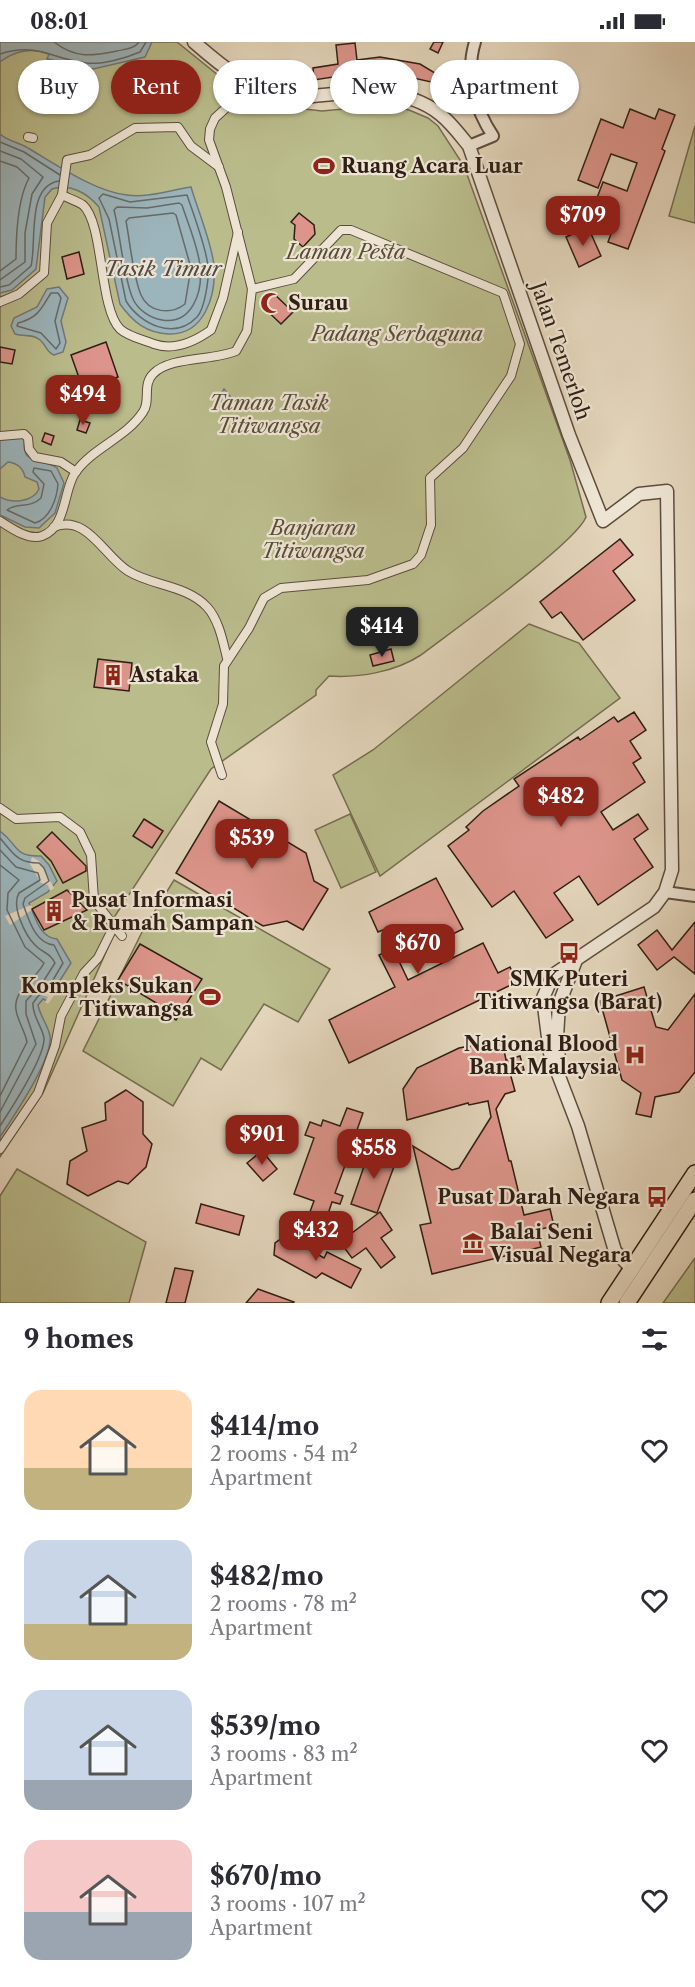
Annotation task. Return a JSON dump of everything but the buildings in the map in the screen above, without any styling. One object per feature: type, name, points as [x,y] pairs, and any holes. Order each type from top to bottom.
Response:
[{"type":"main road","points":[[609,1303],[695,1173]]},
{"type":"main road","points":[[627,1303],[695,1200]]},
{"type":"street","name":"Jalan Temerloh","points":[[194,42],[247,82],[273,96],[284,99],[369,93],[398,95],[425,104],[441,114],[469,146],[569,435],[603,522],[639,494],[667,491],[674,849],[672,870],[665,892]]},
{"type":"street","points":[[469,146],[493,136],[484,122],[471,84],[472,53],[475,42]]},
{"type":"street","points":[[0,521],[24,534],[38,537],[44,535],[54,526],[76,472],[139,418],[146,407],[147,386],[154,372],[171,364],[236,351],[247,331],[252,289],[238,232],[209,140],[210,129],[219,114]]},
{"type":"street","points":[[0,302],[19,294],[44,273],[47,223],[62,195],[68,160],[90,156],[135,128],[178,127],[191,146],[219,167]]},
{"type":"street","points":[[62,195],[82,204],[91,219],[115,321],[129,334],[159,346],[172,347],[184,344],[211,330],[223,298],[238,232]]},
{"type":"street","points":[[222,775],[214,759],[211,742],[224,704],[224,671],[227,658],[249,628],[264,598],[275,590],[291,586],[368,580],[406,568],[417,560],[431,525],[430,478],[464,447],[508,384],[520,344],[506,299],[500,290],[346,228],[335,234],[294,279],[252,289]]},
{"type":"street","points":[[0,436],[24,434],[28,438],[28,446],[32,455],[61,462],[76,472]]},
{"type":"street","points":[[54,526],[66,524],[82,528],[127,570],[176,588],[200,601],[212,614],[227,658]]},
{"type":"street","points":[[0,808],[16,819],[63,818],[80,832],[91,855],[94,900],[122,936]]},
{"type":"street","points":[[631,1268],[615,1251],[578,1126],[550,1053],[543,998],[551,980],[576,960],[654,908],[665,892],[695,896]]},
{"type":"street","points":[[0,1149],[38,1093],[55,1046],[61,1016],[84,974],[98,958],[114,926]]},
{"type":"street","points":[[560,1077],[557,1037],[560,1004],[576,960]]},
{"type":"street","points":[[551,980],[565,987]]},
{"type":"green space","name":"Taman Tasik Titiwangsa","points":[[0,42],[177,42],[199,60],[111,60],[111,114],[201,114],[201,61],[213,71],[213,114],[318,114],[318,111],[330,110],[330,114],[418,114],[438,126],[464,166],[570,460],[586,517],[560,546],[537,566],[421,655],[400,666],[376,673],[329,676],[316,690],[316,695],[211,769],[111,922],[109,928],[114,934],[43,1093],[0,1157]]},
{"type":"green space","points":[[695,126],[695,223],[669,216]]},
{"type":"green space","points":[[529,624],[579,643],[620,698],[380,876],[333,775],[373,750]]},
{"type":"green space","points":[[350,814],[376,872],[341,888],[315,830]]},
{"type":"green space","name":"Kompleks Sukan Titiwangsa","points":[[174,880],[330,969],[298,1022],[264,1004],[221,1070],[201,1058],[173,1106],[83,1051],[143,930]]},
{"type":"green space","points":[[17,1169],[146,1242],[129,1303],[0,1303],[0,1196]]},
{"type":"green space","points":[[695,1258],[695,1303],[663,1303]]},
{"type":"water","points":[[0,42],[152,42],[145,57],[132,60],[111,60],[111,65],[99,68],[99,60],[52,60],[47,59],[49,54],[36,51],[17,53],[0,62]]},
{"type":"water","name":"Tasik Timur","points":[[0,134],[89,183],[115,193],[143,195],[191,187],[208,238],[214,267],[210,301],[199,321],[181,333],[169,334],[147,329],[130,316],[120,304],[99,207],[78,190],[65,187],[52,189],[45,197],[36,269],[12,290],[0,293]]},
{"type":"water","points":[[59,287],[68,298],[61,321],[66,342],[63,352],[54,355],[37,338],[15,334],[11,326],[14,318],[37,307],[47,289]]},
{"type":"water","points":[[224,389],[233,400],[231,409],[224,407],[219,397]]},
{"type":"water","points":[[22,437],[25,439],[24,448],[29,457],[57,468],[64,483],[55,513],[39,528],[25,527],[0,515],[0,497],[10,501],[27,499],[39,489],[37,482],[25,477],[17,465],[8,462],[0,469],[0,440]]},
{"type":"water","points":[[0,831],[21,852],[41,856],[49,865],[57,881],[48,892],[29,903],[42,931],[57,939],[71,963],[47,1001],[43,999],[38,1005],[49,1032],[49,1046],[31,1088],[0,1137]]},
{"type":"pier","points":[[32,857],[39,861],[54,888],[50,891],[48,885],[41,883],[30,864]]},
{"type":"pier","points":[[31,905],[33,909],[10,925],[5,916]]},
{"type":"pier","points":[[41,984],[50,993],[54,987],[58,990],[48,1004],[45,1002],[48,997],[36,993]]},
{"type":"place","name":"Ruang Acara Luar","points":[[324,166]]},
{"type":"place","name":"Surau","points":[[271,303]]},
{"type":"place","name":"Astaka","points":[[113,675]]},
{"type":"place","name":"Pusat Informasi & Rumah Sampan","points":[[54,911]]},
{"type":"place","name":"SMK Puteri Titiwangsa (Barat)","points":[[569,953]]},
{"type":"place","name":"Kompleks Sukan Titiwangsa","points":[[210,997]]},
{"type":"place","name":"National Blood Bank Malaysia","points":[[635,1055]]},
{"type":"place","name":"Pusat Darah Negara","points":[[657,1197]]},
{"type":"place","name":"Balai Seni Visual Negara","points":[[473,1243]]},
{"type":"park label","name":"Laman Pesta","points":[[346,252]]},
{"type":"park label","name":"Padang Serbaguna","points":[[397,334]]},
{"type":"park label","name":"Banjaran Titiwangsa","points":[[313,540]]}]
